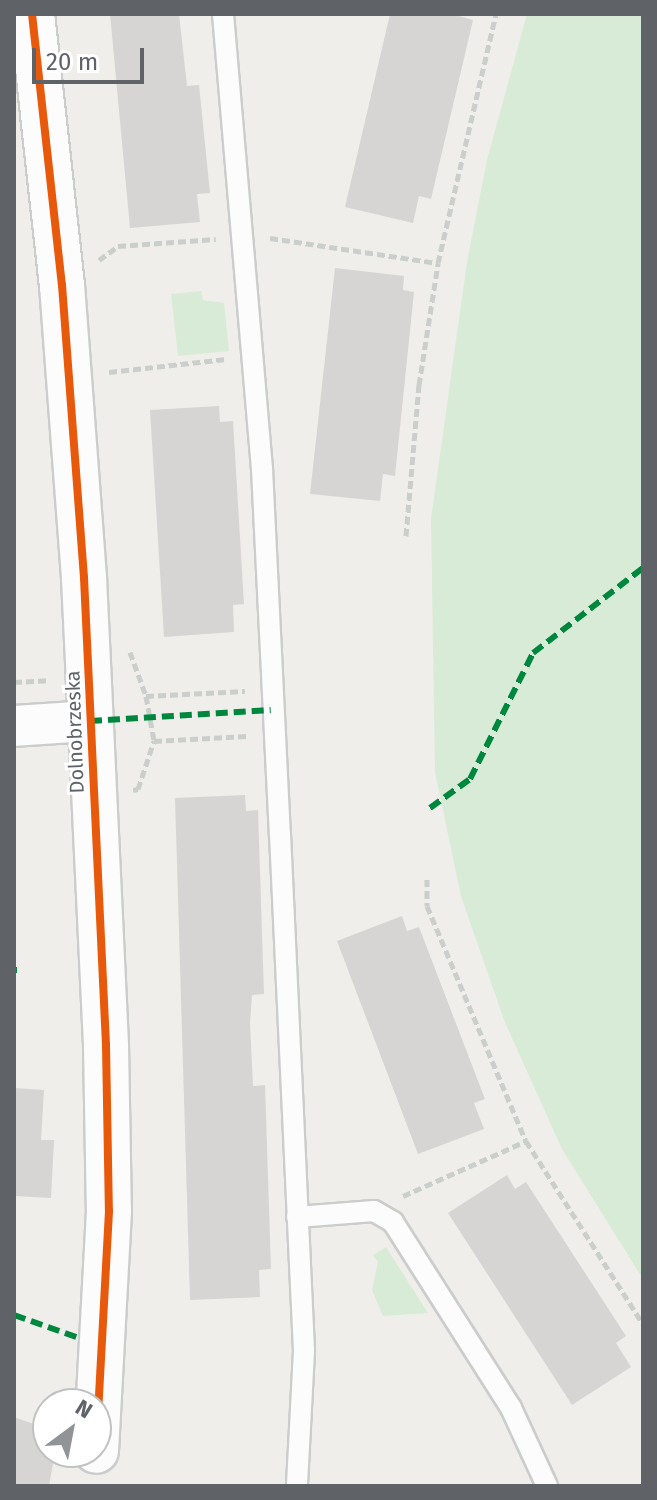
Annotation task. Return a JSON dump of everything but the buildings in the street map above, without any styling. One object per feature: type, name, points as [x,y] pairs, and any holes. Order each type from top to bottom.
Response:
[{"type":"street","name":"Dolnobrzeska","points":[[32,14],[62,289],[90,721],[109,1211],[99,1388]]},
{"type":"street","points":[[14,726],[90,721]]},
{"type":"lane","points":[[223,14],[253,356],[304,1351],[297,1486]]},
{"type":"lane","points":[[297,1217],[374,1211],[393,1222],[511,1408],[547,1486]]},
{"type":"path","points":[[406,536],[419,385],[438,263],[496,14]]},
{"type":"path","points":[[62,289],[118,246],[242,237],[292,239],[438,263]]},
{"type":"path","points":[[69,383],[130,367],[253,356]]},
{"type":"path","points":[[120,791],[138,789],[154,741],[146,696],[125,647]]},
{"type":"path","points":[[14,682],[60,679]]},
{"type":"path","points":[[146,696],[270,690]]},
{"type":"path","points":[[154,741],[273,735]]},
{"type":"path","points":[[427,879],[427,906],[526,1141],[643,1324]]},
{"type":"path","points":[[374,1211],[526,1141]]},
{"type":"green space","points":[[527,14],[643,14],[643,1279],[562,1149],[504,1020],[461,896],[435,772],[431,519],[467,262],[487,160]]},
{"type":"green space","points":[[201,291],[203,300],[224,303],[229,351],[178,356],[171,294]]},
{"type":"green space","points":[[386,1247],[428,1313],[383,1316],[372,1290],[378,1262],[373,1255]]},
{"type":"marked path","points":[[430,808],[470,779],[533,653],[643,568]]},
{"type":"marked path","points":[[90,721],[271,710]]},
{"type":"marked path","points":[[14,1315],[79,1338]]},
{"type":"cycle path","points":[[32,14],[62,285],[84,578],[106,1045],[109,1211],[99,1388]]}]
